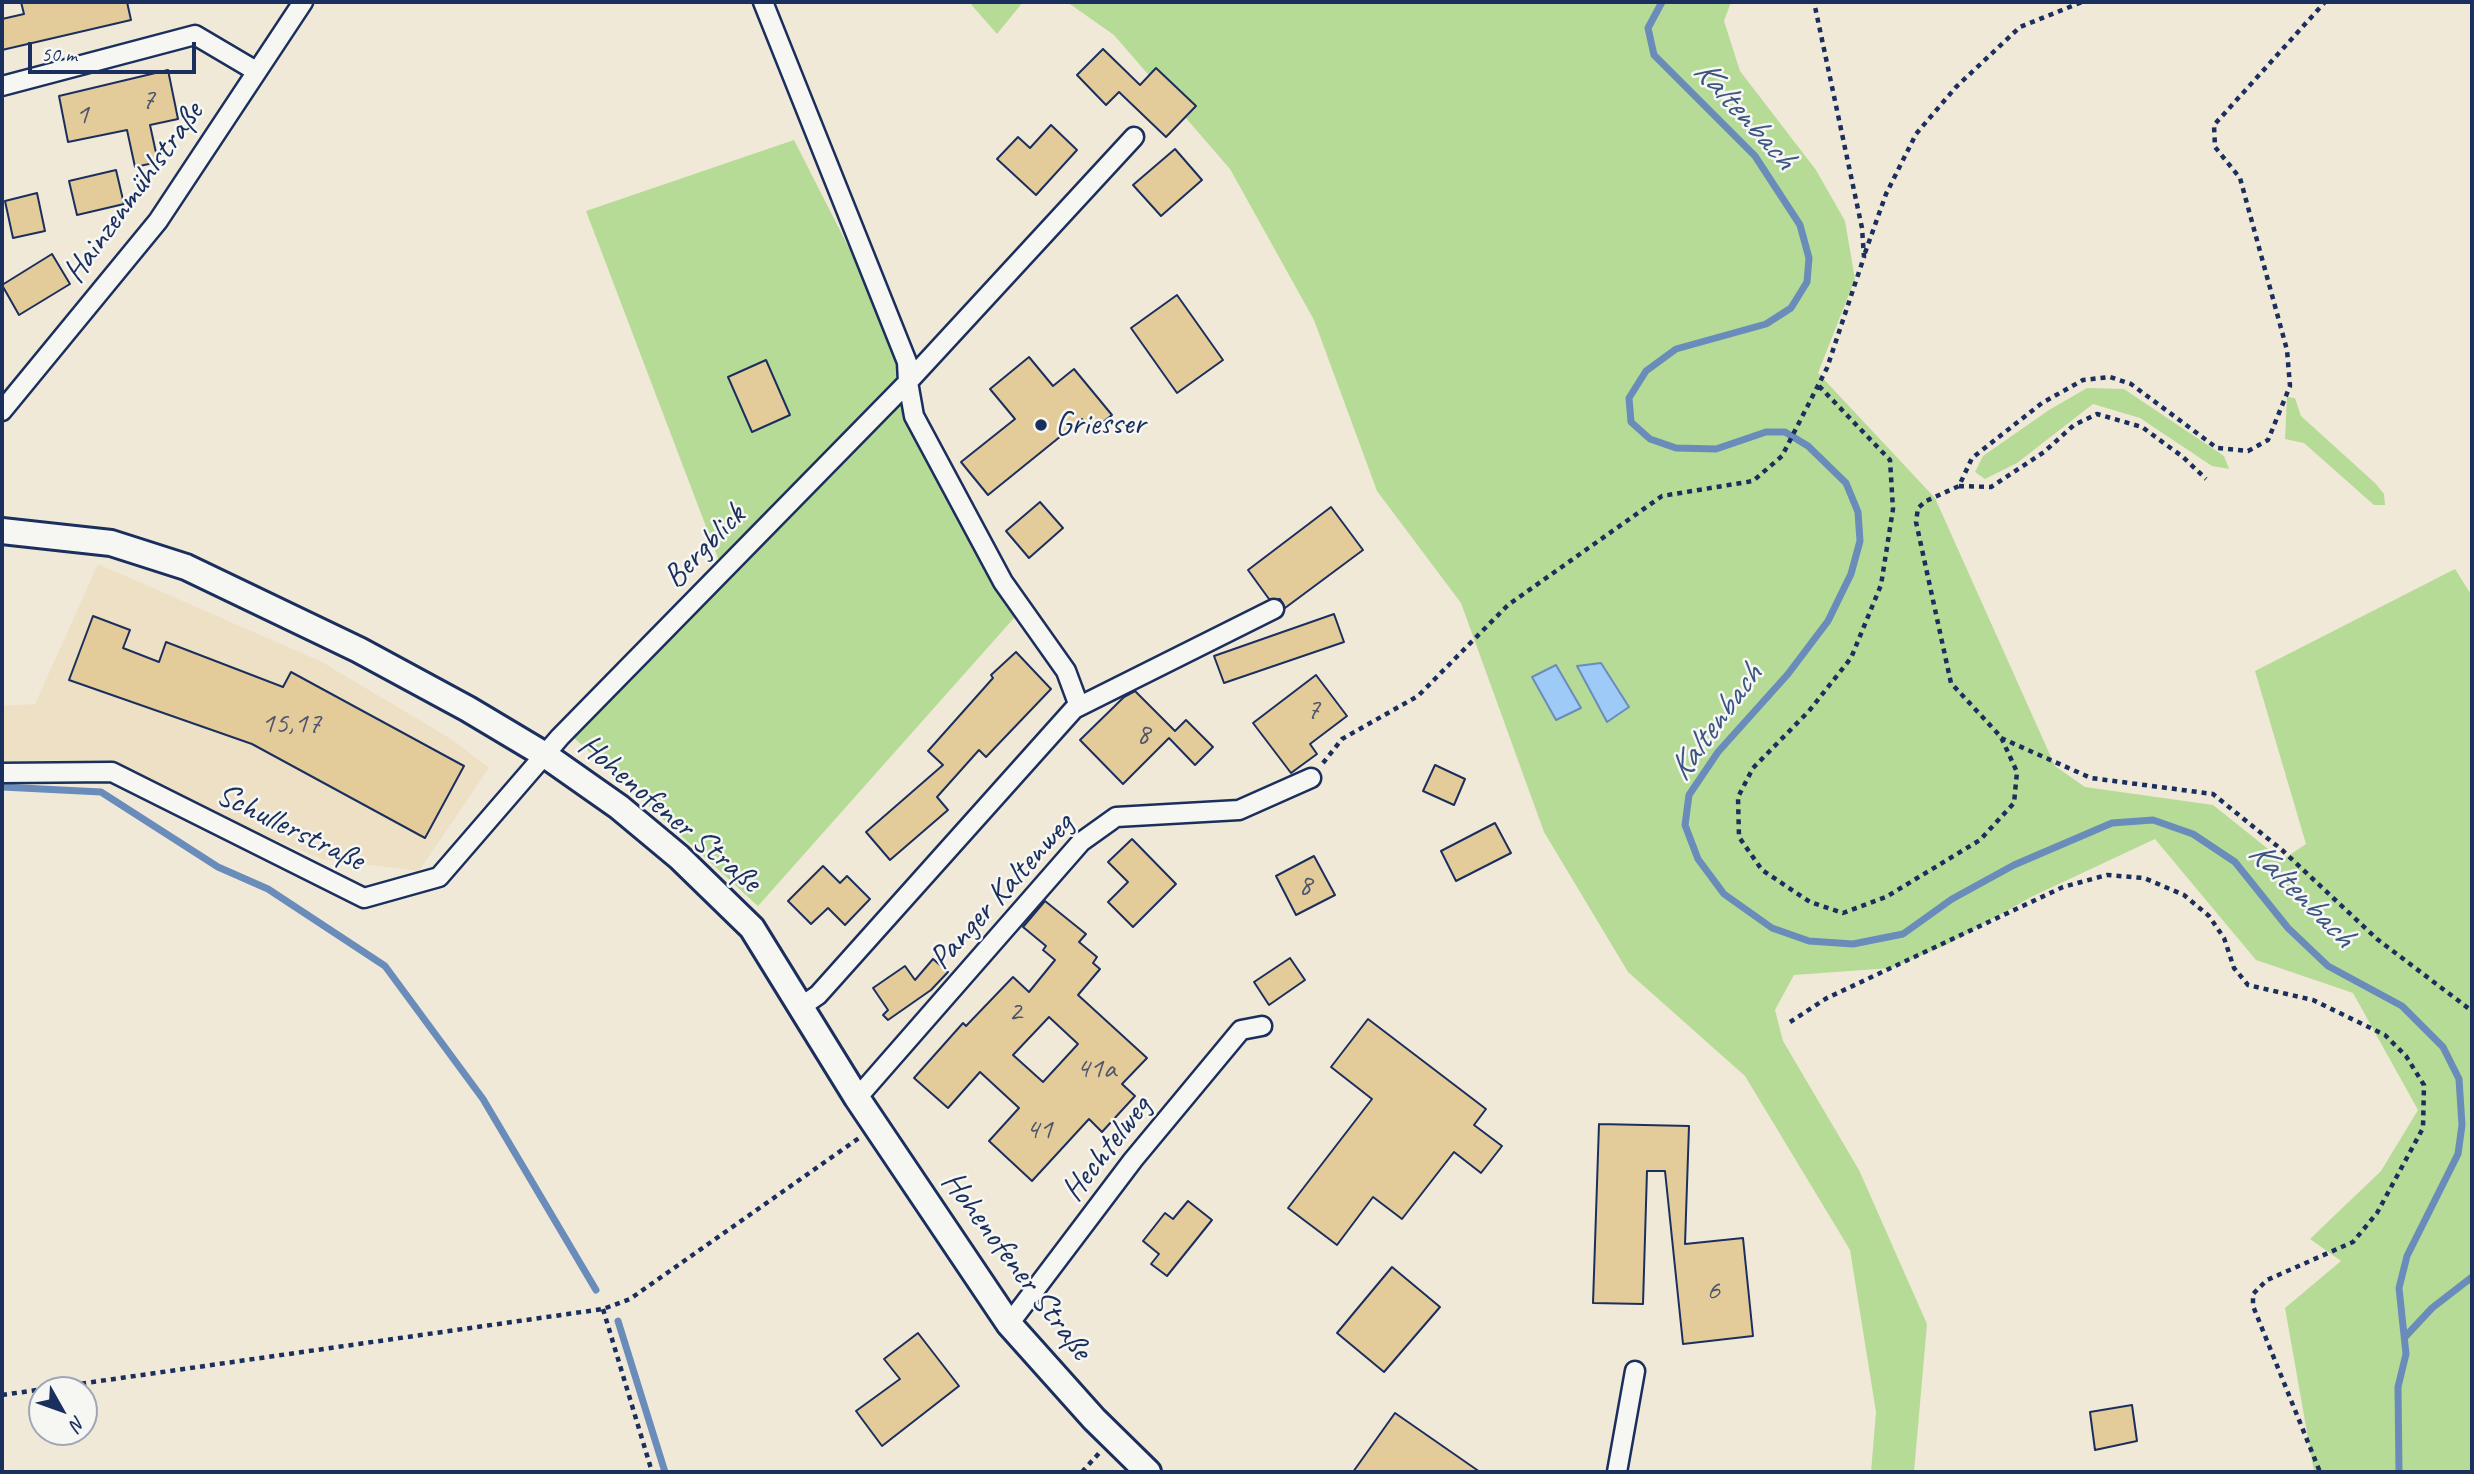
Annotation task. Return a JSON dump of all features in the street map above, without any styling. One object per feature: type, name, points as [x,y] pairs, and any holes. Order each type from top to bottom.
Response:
[{"type":"main road","name":"Hohenofener Straße","points":[[2,531],[111,543],[186,567],[359,650],[545,755],[619,807],[715,890],[752,928],[857,1098],[1009,1324],[1094,1419],[1147,1472]]},
{"type":"street","name":"Hainzenmühlstraße","points":[[2,411],[158,221],[303,2]]},
{"type":"street","points":[[763,2],[906,362],[914,416],[1003,582],[1066,671],[1079,706]]},
{"type":"street","points":[[2,86],[195,35],[256,71]]},
{"type":"street","name":"Bergblick","points":[[545,755],[908,382],[1134,137]]},
{"type":"street","points":[[802,1006],[818,995],[1079,706],[1274,609]]},
{"type":"street","name":"Schullerstraße","points":[[2,773],[112,772],[364,898],[439,877],[545,755]]},
{"type":"street","name":"Panger Kaltenweg","points":[[857,1098],[1081,842],[1116,817],[1239,810],[1311,778]]},
{"type":"street","name":"Hechtelweg","points":[[1009,1324],[1133,1160],[1241,1030],[1262,1026]]},
{"type":"street","points":[[1618,1472],[1635,1371]]},
{"type":"path","points":[[1814,2],[1862,229],[1864,257]]},
{"type":"path","points":[[1311,778],[1342,739],[1418,696],[1508,605],[1662,496],[1753,481],[1782,456],[1819,386],[1886,194],[1916,134],[1956,87],[2020,27],[2082,2]]},
{"type":"path","points":[[1959,486],[1972,458],[2042,403],[2083,380],[2110,377],[2131,384],[2217,448],[2248,450],[2268,440],[2290,386],[2287,350],[2240,178],[2215,147],[2214,125],[2325,2]]},
{"type":"path","points":[[1819,386],[1890,460],[1893,509],[1881,585],[1851,658],[1809,711],[1753,768],[1738,797],[1740,837],[1762,870],[1810,902],[1843,913],[1886,897],[1980,840],[2014,803],[2017,772],[2001,737],[1951,683],[1916,522],[1918,508],[1926,501],[1959,486],[1991,487],[2044,452],[2074,425],[2097,414],[2142,426],[2183,457],[2206,480]]},
{"type":"path","points":[[2001,737],[2091,778],[2213,794],[2282,850],[2377,939],[2472,1011]]},
{"type":"path","points":[[1790,1022],[1827,998],[2063,887],[2107,875],[2144,878],[2184,895],[2209,916],[2224,939],[2234,968],[2248,985],[2313,1000],[2385,1035],[2406,1056],[2424,1085],[2423,1128],[2377,1213],[2353,1242],[2267,1280],[2253,1293],[2253,1306],[2320,1472]]},
{"type":"path","points":[[2,1395],[603,1309],[630,1299],[877,1126]]},
{"type":"path","points":[[603,1309],[652,1472]]},
{"type":"shaded area","points":[[98,564],[322,662],[453,740],[489,768],[419,871],[322,859],[117,775],[2,765],[2,706],[35,704]]},
{"type":"green space","points":[[969,2],[1023,2],[997,34]]},
{"type":"green space","points":[[1067,2],[1731,2],[1724,21],[1740,71],[1816,170],[1845,221],[1855,279],[1818,373],[1935,498],[2055,766],[2085,787],[2213,805],[2282,860],[2306,844],[2255,671],[2455,569],[2472,596],[2472,1472],[2314,1472],[2285,1308],[2341,1261],[2310,1239],[2381,1171],[2418,1110],[2353,993],[2256,960],[2155,839],[2033,896],[1948,944],[1891,968],[1794,975],[1775,1010],[1783,1041],[1859,1170],[1927,1324],[1914,1472],[1871,1472],[1876,1412],[1850,1250],[1745,1076],[1628,972],[1544,832],[1461,603],[1377,491],[1314,320],[1230,169],[1114,35]]},
{"type":"green space","points":[[794,140],[906,360],[914,416],[1022,609],[758,906],[561,726],[721,566],[586,211]]},
{"type":"green space","points":[[2087,388],[2124,389],[2224,456],[2229,469],[2212,466],[2140,418],[2093,404],[2017,463],[1985,479],[1975,472],[1983,456],[2049,410]]},
{"type":"green space","points":[[2287,397],[2295,398],[2301,416],[2376,484],[2384,494],[2385,505],[2374,505],[2304,443],[2285,439]]},
{"type":"water","points":[[1601,663],[1629,707],[1607,722],[1577,666]]},
{"type":"water","points":[[1556,665],[1581,708],[1556,720],[1532,677]]},
{"type":"building","points":[[21,2],[127,2],[131,20],[2,50],[2,19],[24,14]]},
{"type":"building","points":[[1103,49],[1140,85],[1156,68],[1196,106],[1166,137],[1119,92],[1106,105],[1077,75]]},
{"type":"building","points":[[168,70],[178,119],[150,125],[158,162],[135,167],[127,130],[68,142],[59,96]]},
{"type":"building","points":[[1051,125],[1077,150],[1036,195],[997,159],[1018,137],[1030,148]]},
{"type":"building","points":[[1175,149],[1202,180],[1161,216],[1133,185]]},
{"type":"building","points":[[116,170],[124,204],[77,215],[69,181]]},
{"type":"building","points":[[37,193],[45,231],[13,238],[5,201]]},
{"type":"building","points":[[52,254],[70,284],[19,315],[2,285]]},
{"type":"building","points":[[1177,295],[1223,360],[1177,393],[1131,328]]},
{"type":"building","name":"Griesser","points":[[1029,357],[1053,386],[1074,369],[1112,415],[1092,431],[1082,419],[988,495],[961,462],[1015,419],[990,389]]},
{"type":"building","points":[[766,360],[790,415],[752,432],[728,377]]},
{"type":"building","points":[[1040,502],[1063,528],[1029,558],[1006,531]]},
{"type":"building","points":[[1331,507],[1363,550],[1285,608],[1280,599],[1269,599],[1248,570]]},
{"type":"building","points":[[1334,614],[1344,642],[1224,683],[1214,656]]},
{"type":"building","points":[[93,616],[130,630],[123,648],[159,662],[166,642],[283,687],[291,672],[464,766],[425,838],[252,744],[69,680]]},
{"type":"building","points":[[1016,652],[1051,689],[986,757],[979,750],[937,797],[948,810],[890,860],[866,832],[943,765],[928,751],[993,678],[991,675]]},
{"type":"building","points":[[1316,675],[1347,716],[1310,744],[1317,754],[1291,773],[1253,723]]},
{"type":"building","points":[[1135,691],[1175,731],[1186,720],[1213,747],[1195,765],[1169,738],[1123,784],[1080,740],[1124,697]]},
{"type":"building","points":[[1435,765],[1465,779],[1454,805],[1423,791]]},
{"type":"building","points":[[1495,823],[1511,853],[1456,881],[1441,851]]},
{"type":"building","points":[[1132,839],[1176,884],[1133,927],[1108,902],[1128,882],[1108,862]]},
{"type":"building","points":[[1314,856],[1335,895],[1296,915],[1276,876]]},
{"type":"building","points":[[823,866],[840,883],[847,876],[870,899],[845,925],[828,908],[811,924],[788,901]]},
{"type":"building","points":[[1045,901],[1086,934],[1079,942],[1097,957],[1093,963],[1100,969],[1078,995],[1147,1058],[1122,1084],[1135,1096],[1102,1132],[1089,1119],[1032,1181],[989,1141],[1019,1108],[980,1072],[948,1108],[914,1078],[963,1023],[966,1026],[1013,977],[1029,992],[1055,960],[1043,950],[1046,946],[1023,927]],"holes":[[[1049,1017],[1078,1044],[1043,1082],[1013,1055]]]},
{"type":"building","points":[[1290,958],[1305,980],[1269,1005],[1254,982]]},
{"type":"building","points":[[933,959],[948,972],[931,990],[888,1020],[883,1015],[888,1010],[873,988],[905,966],[915,980]]},
{"type":"building","points":[[1368,1019],[1486,1109],[1474,1125],[1502,1146],[1481,1173],[1454,1152],[1402,1219],[1373,1197],[1337,1245],[1288,1208],[1372,1099],[1331,1067]]},
{"type":"building","points":[[1599,1124],[1689,1126],[1685,1244],[1743,1238],[1753,1336],[1683,1344],[1665,1171],[1647,1171],[1643,1304],[1593,1303]]},
{"type":"building","points":[[1188,1201],[1212,1220],[1167,1276],[1151,1264],[1159,1254],[1143,1241],[1165,1213],[1173,1219]]},
{"type":"building","points":[[1392,1267],[1440,1307],[1384,1372],[1337,1333]]},
{"type":"building","points":[[918,1333],[959,1386],[882,1446],[856,1411],[900,1379],[884,1359]]},
{"type":"building","points":[[2132,1405],[2137,1441],[2095,1450],[2090,1412]]},
{"type":"building","points":[[1395,1413],[1480,1472],[1353,1472]]},
{"type":"waterway","name":"Kaltenbach","points":[[1662,2],[1648,28],[1654,55],[1755,156],[1800,225],[1809,258],[1807,282],[1791,308],[1766,324],[1676,349],[1646,371],[1629,398],[1631,422],[1650,439],[1676,448],[1716,449],[1766,432],[1785,432],[1808,446],[1846,483],[1858,512],[1860,541],[1851,574],[1828,621],[1788,674],[1718,752],[1689,795],[1685,825],[1698,859],[1724,894],[1772,928],[1809,941],[1853,944],[1903,934],[1952,899],[2014,865],[2112,823],[2153,820],[2193,834],[2235,862],[2288,928],[2328,966],[2402,1006],[2443,1047],[2459,1079],[2462,1125],[2458,1154],[2407,1256],[2399,1288],[2406,1354],[2398,1387],[2399,1472]]},
{"type":"waterway","points":[[2,787],[101,792],[218,867],[268,889],[385,966],[483,1099],[596,1290]]},
{"type":"waterway","name":"Kaltenbach","points":[[2405,1337],[2432,1308],[2472,1277]]},
{"type":"waterway","points":[[618,1321],[665,1472]]},
{"type":"place","name":"Griesser","points":[[1041,425]]}]
